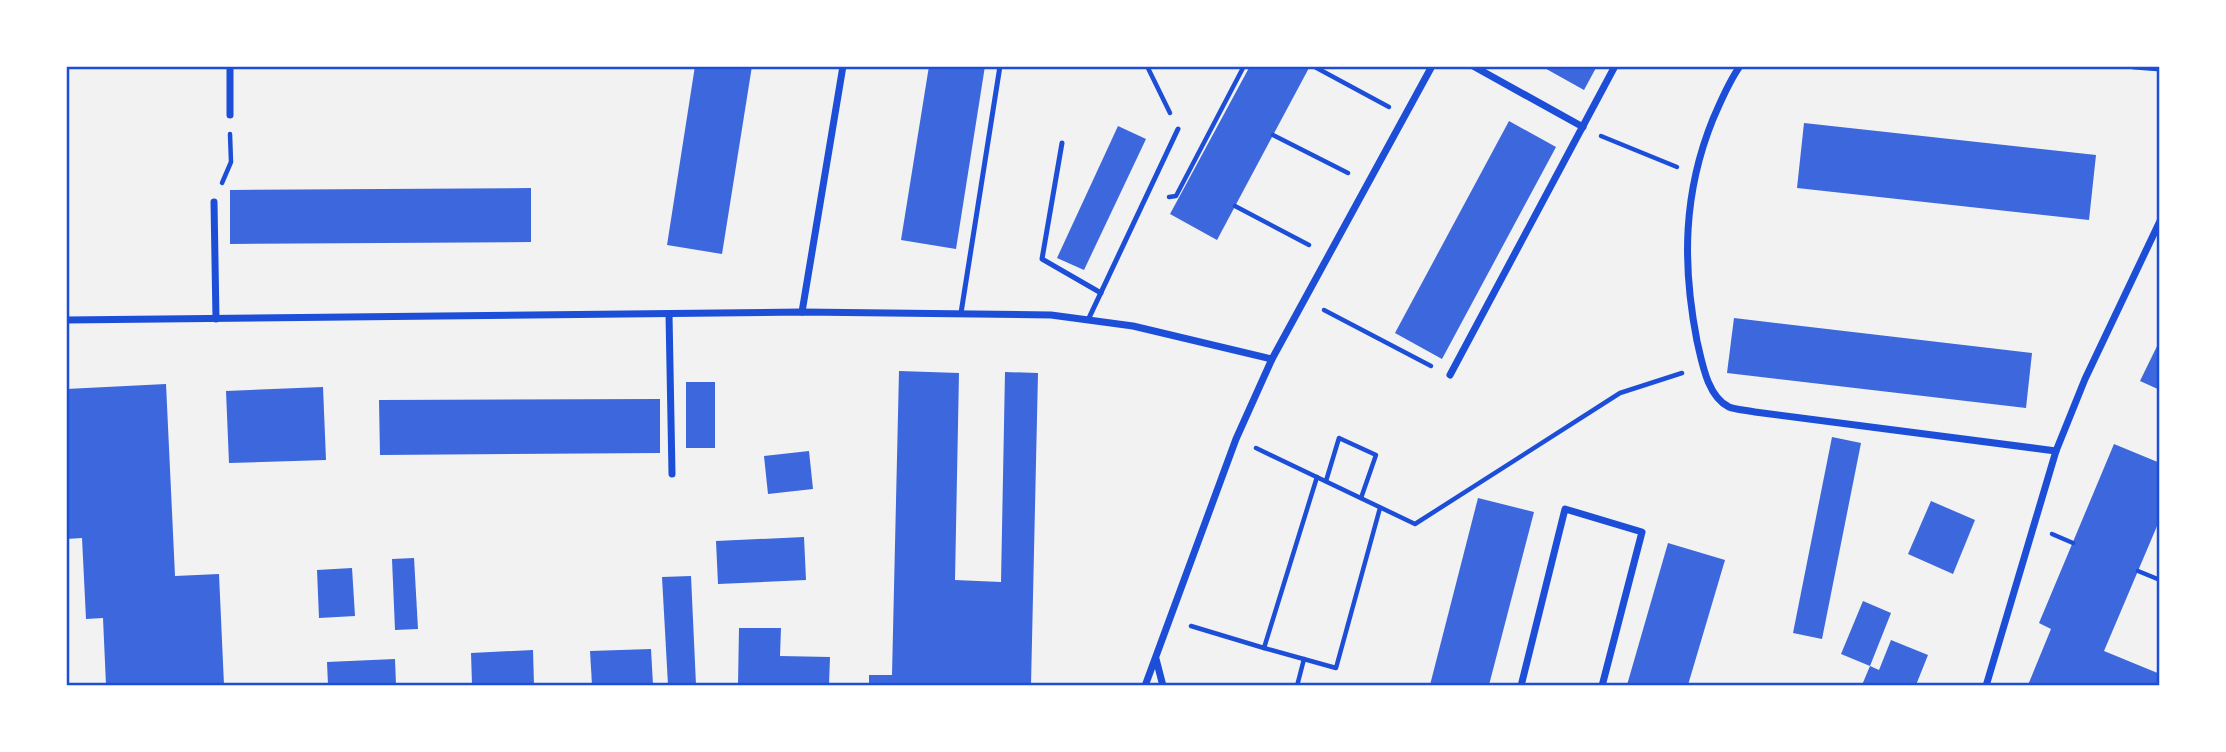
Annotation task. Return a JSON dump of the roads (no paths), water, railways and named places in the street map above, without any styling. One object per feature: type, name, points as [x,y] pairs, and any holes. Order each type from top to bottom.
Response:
[{"type":"street","points":[[230,66],[230,115]]},
{"type":"street","points":[[802,312],[843,66]]},
{"type":"street","points":[[1145,685],[1236,439],[1272,359],[1432,66]]},
{"type":"street","points":[[1474,66],[1584,127]]},
{"type":"street","points":[[1450,375],[1615,66]]},
{"type":"street","points":[[1740,66],[1724,93],[1694,173],[1686,250],[1689,298],[1702,366],[1710,386],[1727,406],[2056,451]]},
{"type":"street","points":[[2134,66],[2160,68]]},
{"type":"street","points":[[214,202],[216,319]]},
{"type":"street","points":[[1986,685],[2056,451],[2085,379],[2160,221]]},
{"type":"street","points":[[66,320],[802,312],[1051,315],[1133,326],[1272,359]]},
{"type":"street","points":[[669,314],[673,474]]},
{"type":"street","points":[[1521,685],[1565,509],[1642,532],[1602,685]]},
{"type":"street","points":[[1156,658],[1163,685]]},
{"type":"lane","points":[[961,313],[1000,66]]},
{"type":"lane","points":[[1088,320],[1178,129]]},
{"type":"lane","points":[[1062,143],[1042,259],[1101,293]]}]
